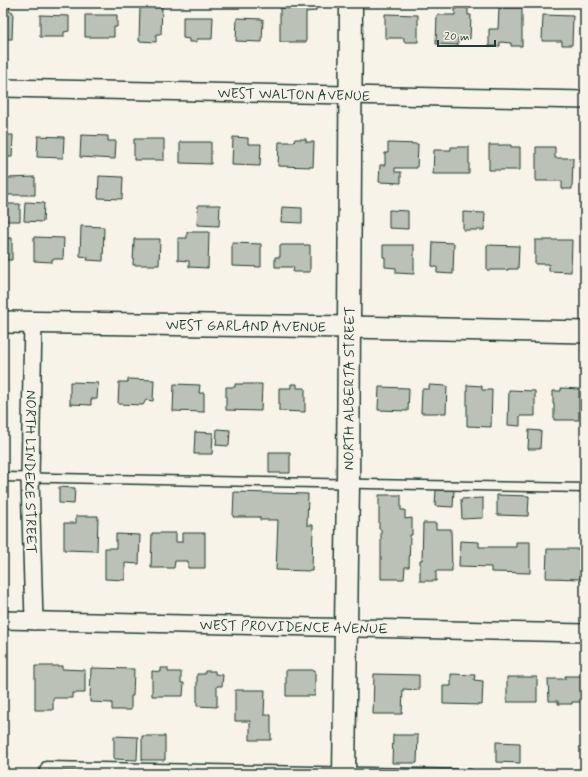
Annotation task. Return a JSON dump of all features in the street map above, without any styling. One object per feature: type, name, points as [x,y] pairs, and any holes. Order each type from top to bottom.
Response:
[{"type":"main road","name":"NORTH ALBERTA STREET","points":[[344,773],[348,484],[351,3]]},
{"type":"street","name":"WEST WALTON AVENUE","points":[[3,88],[585,100]]},
{"type":"street","name":"WEST GARLAND AVENUE","points":[[3,322],[585,332]]},
{"type":"street","name":"NORTH LINDEKE STREET","points":[[33,322],[30,478],[34,621]]},
{"type":"street","name":"WEST PROVIDENCE AVENUE","points":[[3,620],[585,633]]},
{"type":"lane","points":[[3,478],[585,488]]},
{"type":"lane","points":[[43,774],[46,766],[344,773],[470,774]]},
{"type":"building","points":[[3,3],[10,3],[9,11],[13,12],[12,39],[3,39]]},
{"type":"building","points":[[298,3],[316,3],[316,11],[306,12],[306,42],[280,42],[280,8],[298,8]]},
{"type":"building","points":[[140,7],[162,7],[161,34],[156,34],[156,42],[139,41]]},
{"type":"building","points":[[455,7],[468,8],[468,15],[471,15],[470,39],[458,38],[458,45],[436,44],[437,15],[455,15]]},
{"type":"building","points":[[499,8],[522,8],[522,46],[511,46],[511,43],[500,42],[500,46],[489,46],[489,29],[498,29]]},
{"type":"building","points":[[385,14],[418,15],[418,42],[404,42],[404,38],[385,38]]},
{"type":"building","points":[[40,15],[69,16],[69,31],[64,32],[64,37],[40,37]]},
{"type":"building","points":[[85,15],[117,15],[117,27],[114,27],[114,37],[85,37]]},
{"type":"building","points":[[543,15],[573,16],[572,45],[562,45],[562,41],[542,41]]},
{"type":"building","points":[[183,17],[213,17],[212,39],[197,39],[197,42],[189,42],[189,39],[183,38]]},
{"type":"building","points":[[237,18],[263,19],[262,42],[236,41]]},
{"type":"building","points":[[3,135],[13,135],[12,157],[3,157]]},
{"type":"building","points":[[81,135],[108,136],[108,141],[116,141],[115,159],[80,157]]},
{"type":"building","points":[[38,136],[64,137],[63,158],[37,157]]},
{"type":"building","points":[[233,137],[248,138],[248,144],[261,144],[260,166],[232,165]]},
{"type":"building","points":[[134,139],[164,139],[164,160],[134,160]]},
{"type":"building","points":[[295,139],[306,139],[306,142],[314,142],[313,167],[278,166],[279,142],[294,142]]},
{"type":"building","points":[[180,142],[211,142],[211,164],[180,163]]},
{"type":"building","points":[[388,143],[418,144],[417,168],[395,168],[395,172],[401,172],[401,183],[379,182],[380,165],[385,165],[385,153],[388,153]]},
{"type":"building","points":[[489,145],[511,145],[511,147],[520,147],[520,170],[489,170]]},
{"type":"building","points":[[451,147],[469,147],[469,174],[433,174],[434,150],[451,150]]},
{"type":"building","points":[[536,147],[555,147],[555,158],[573,158],[572,189],[562,189],[562,181],[536,181]]},
{"type":"building","points":[[99,176],[123,177],[122,199],[98,198]]},
{"type":"building","points":[[35,177],[35,195],[7,195],[7,178]]},
{"type":"building","points":[[25,202],[44,203],[43,222],[24,221]]},
{"type":"building","points":[[5,204],[20,204],[20,221],[6,221]]},
{"type":"building","points":[[198,205],[220,205],[219,226],[197,225]]},
{"type":"building","points":[[282,207],[302,208],[302,223],[281,222]]},
{"type":"building","points":[[389,210],[408,211],[408,229],[389,228]]},
{"type":"building","points":[[463,212],[485,213],[484,230],[463,230]]},
{"type":"building","points":[[81,226],[104,227],[103,261],[87,260],[88,257],[80,256]]},
{"type":"building","points":[[187,232],[209,232],[208,268],[189,267],[189,261],[178,260],[178,238],[187,238]]},
{"type":"building","points":[[34,237],[64,238],[63,259],[52,259],[52,262],[34,261]]},
{"type":"building","points":[[3,238],[12,238],[12,260],[3,260]]},
{"type":"building","points":[[134,239],[160,239],[159,265],[133,265]]},
{"type":"building","points":[[535,240],[572,240],[571,272],[549,271],[549,264],[535,264]]},
{"type":"building","points":[[433,242],[454,243],[453,274],[437,273],[437,267],[432,266]]},
{"type":"building","points":[[232,243],[261,244],[261,267],[232,266]]},
{"type":"building","points":[[280,245],[310,245],[310,272],[293,272],[294,267],[275,267],[275,257],[280,257]]},
{"type":"building","points":[[383,245],[414,245],[414,274],[396,273],[396,268],[385,267]]},
{"type":"building","points":[[487,245],[519,246],[518,269],[487,270]]},
{"type":"building","points":[[128,379],[154,380],[153,401],[146,400],[143,405],[118,404],[119,382],[128,382]]},
{"type":"building","points":[[70,382],[98,383],[97,399],[91,399],[91,405],[70,404]]},
{"type":"building","points":[[174,384],[200,385],[199,393],[204,393],[204,412],[173,411]]},
{"type":"building","points":[[235,384],[262,384],[261,411],[226,410],[226,387],[235,387]]},
{"type":"building","points":[[291,384],[297,384],[297,388],[305,388],[305,412],[279,411],[279,388],[291,388]]},
{"type":"building","points":[[429,385],[447,386],[446,413],[421,413],[422,389],[429,389]]},
{"type":"building","points":[[467,385],[482,386],[482,390],[492,390],[491,427],[467,426]]},
{"type":"building","points":[[379,387],[409,388],[408,411],[378,410]]},
{"type":"building","points":[[561,388],[579,389],[579,420],[554,420],[553,391],[561,391]]},
{"type":"building","points":[[509,390],[535,391],[535,416],[520,416],[520,426],[508,425]]},
{"type":"building","points":[[217,429],[230,430],[229,446],[216,445]]},
{"type":"building","points":[[529,430],[541,431],[540,449],[528,449]]},
{"type":"building","points":[[195,432],[213,433],[212,454],[194,454]]},
{"type":"building","points":[[269,452],[290,452],[290,473],[269,473]]},
{"type":"building","points":[[59,487],[75,488],[74,504],[59,503]]},
{"type":"building","points":[[436,490],[454,490],[453,507],[435,506]]},
{"type":"building","points":[[234,492],[308,494],[307,525],[313,525],[312,571],[276,570],[278,520],[260,520],[260,517],[233,517]]},
{"type":"building","points":[[379,495],[401,495],[401,510],[405,510],[405,519],[412,518],[409,567],[405,567],[404,579],[381,579]]},
{"type":"building","points":[[497,495],[529,496],[528,516],[497,515]]},
{"type":"building","points":[[483,498],[483,518],[462,519],[461,499]]},
{"type":"building","points":[[76,516],[98,516],[97,551],[64,550],[64,523],[76,523]]},
{"type":"building","points":[[423,523],[436,523],[436,529],[451,529],[452,571],[436,571],[436,581],[420,581]]},
{"type":"building","points":[[152,533],[176,533],[176,542],[182,542],[182,533],[205,533],[205,568],[188,568],[188,561],[175,561],[174,568],[151,568]]},
{"type":"building","points":[[116,534],[140,535],[139,564],[125,563],[125,580],[105,579],[105,548],[116,548]]},
{"type":"building","points":[[3,539],[5,539],[4,564],[3,564]]},
{"type":"building","points":[[460,541],[479,542],[479,547],[516,547],[516,542],[530,542],[530,573],[491,572],[491,567],[459,566]]},
{"type":"building","points":[[547,549],[581,549],[581,579],[546,578]]},
{"type":"building","points":[[35,666],[62,666],[62,669],[85,670],[85,693],[72,693],[72,698],[53,698],[53,710],[35,710]]},
{"type":"building","points":[[91,668],[134,669],[131,710],[112,710],[112,703],[90,702]]},
{"type":"building","points":[[161,668],[168,668],[168,672],[181,672],[181,683],[184,683],[183,696],[152,696],[152,671],[161,672]]},
{"type":"building","points":[[286,670],[315,670],[315,696],[286,696]]},
{"type":"building","points":[[205,671],[215,671],[215,674],[223,675],[222,686],[217,686],[217,707],[197,706],[197,674],[205,674]]},
{"type":"building","points":[[374,674],[419,675],[419,690],[403,689],[402,714],[373,714]]},
{"type":"building","points":[[451,674],[475,675],[474,680],[483,681],[482,705],[443,704],[443,686],[451,686]]},
{"type":"building","points":[[565,676],[585,676],[585,702],[558,704],[558,701],[549,701],[548,679],[565,679]]},
{"type":"building","points":[[507,677],[537,677],[537,702],[507,702]]},
{"type":"building","points":[[235,690],[265,690],[264,715],[271,715],[271,740],[250,740],[250,721],[235,721]]},
{"type":"building","points":[[393,735],[418,735],[417,763],[392,763]]},
{"type":"building","points":[[114,736],[138,737],[137,760],[114,759]]},
{"type":"building","points":[[142,736],[165,736],[165,760],[142,760]]},
{"type":"building","points":[[496,742],[520,743],[520,763],[496,762]]}]
